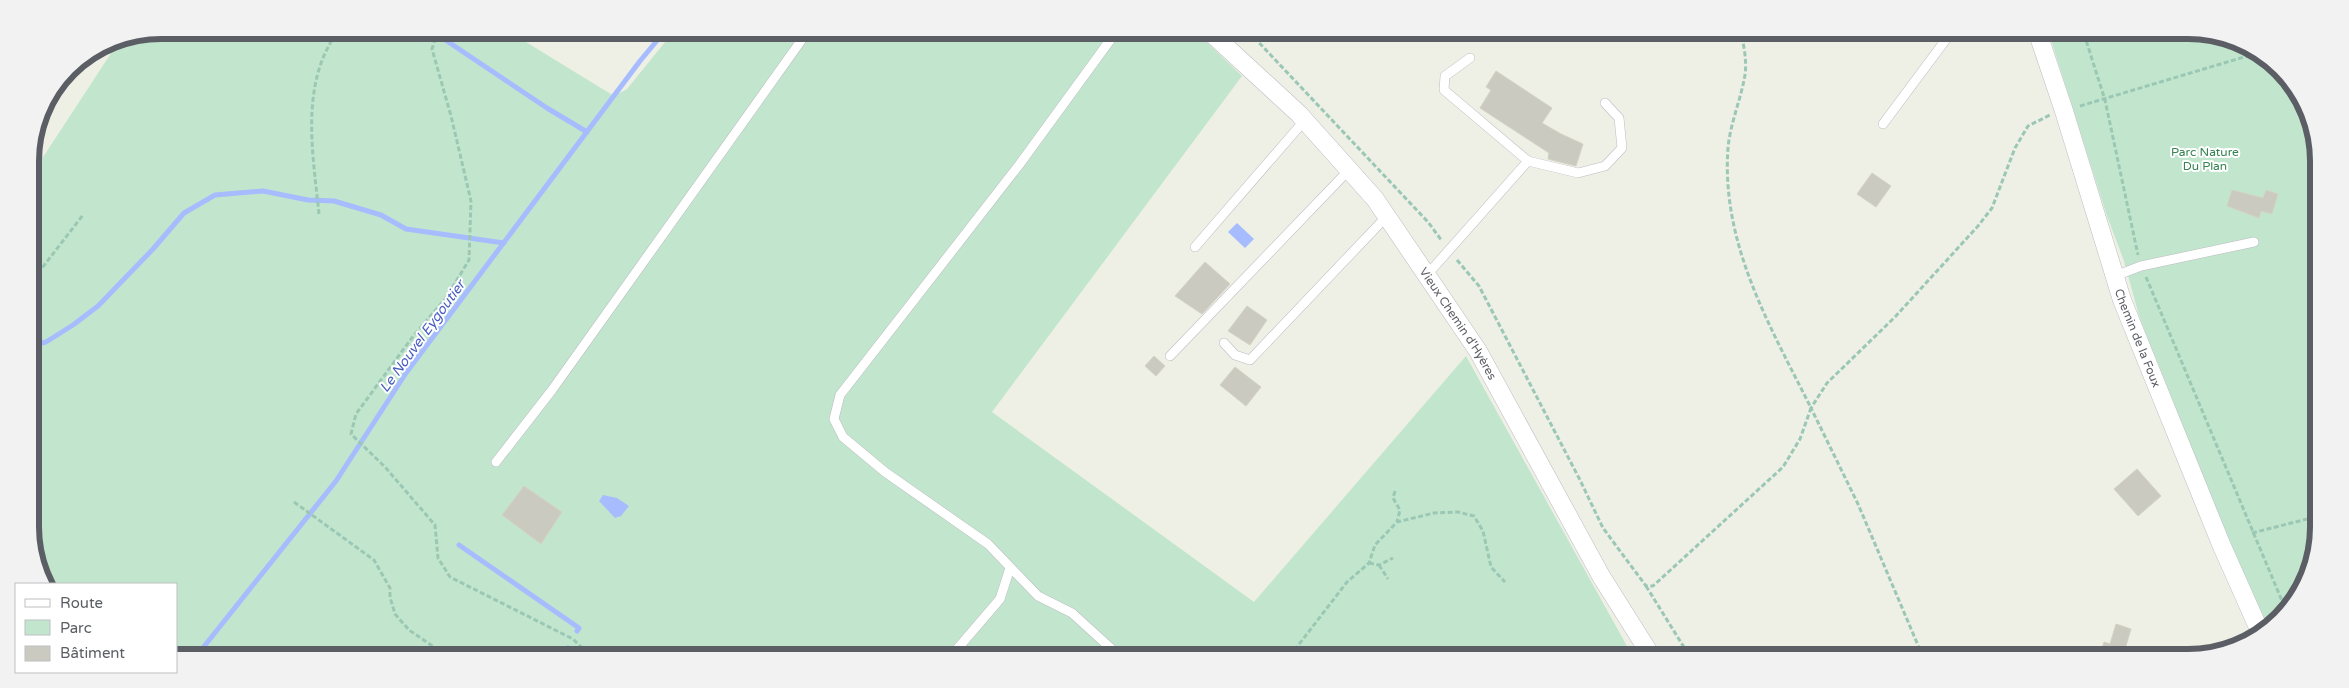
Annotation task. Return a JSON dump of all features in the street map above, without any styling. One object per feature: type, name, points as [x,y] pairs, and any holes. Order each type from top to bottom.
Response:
[{"type":"street","name":"Vieux Chemin d'Hyères","points":[[1218,39],[1299,114],[1375,200],[1451,311],[1497,384],[1602,576],[1647,649]]},
{"type":"street","name":"Chemin de la Foux","points":[[2040,39],[2064,111],[2122,300],[2221,544],[2258,627]]},
{"type":"lane","points":[[496,462],[552,390],[802,39]]},
{"type":"lane","points":[[1111,39],[1019,165],[840,396],[834,419],[843,437],[885,472],[988,544],[1038,596],[1072,613],[1112,649]]},
{"type":"lane","points":[[1883,124],[1946,39]]},
{"type":"lane","points":[[1470,58],[1445,76],[1444,90],[1528,161],[1578,173],[1605,166],[1622,148],[1619,118],[1605,103]]},
{"type":"lane","points":[[1195,247],[1304,121]]},
{"type":"lane","points":[[1426,276],[1528,161]]},
{"type":"lane","points":[[1170,356],[1348,171]]},
{"type":"lane","points":[[1224,343],[1235,356],[1250,360],[1386,217]]},
{"type":"lane","points":[[2115,276],[2141,266],[2254,242]]},
{"type":"lane","points":[[957,649],[1000,599],[1010,568]]},
{"type":"path","points":[[318,214],[311,119],[317,73],[332,39]]},
{"type":"path","points":[[436,39],[432,48],[451,116],[471,201],[469,260],[446,298],[414,335],[356,414],[351,434],[369,449],[435,525],[438,558],[450,577],[573,639],[584,649]]},
{"type":"path","points":[[1256,39],[1428,222],[1479,286],[1603,528],[1646,586],[1685,649]]},
{"type":"path","points":[[1743,39],[1746,72],[1728,148],[1730,204],[1735,236],[1745,269],[1858,504],[1920,649]]},
{"type":"path","points":[[2086,39],[2105,100],[2141,266],[2179,352],[2252,533],[2283,604]]},
{"type":"path","points":[[1646,586],[1653,586],[1783,467],[1800,439],[1811,408],[1827,384],[1895,317],[1992,208],[2014,148],[2028,126],[2043,116],[2105,100],[2189,72],[2249,55]]},
{"type":"path","points":[[39,270],[83,215]]},
{"type":"path","points":[[1295,649],[1347,582],[1369,562],[1375,545],[1397,522],[1400,510],[1393,498],[1395,491]]},
{"type":"path","points":[[294,502],[374,560],[390,588],[390,597],[395,614],[409,630],[437,649]]},
{"type":"path","points":[[1397,522],[1434,513],[1458,512],[1474,516],[1483,531],[1490,567],[1505,582]]},
{"type":"path","points":[[2252,533],[2310,518]]},
{"type":"path","points":[[1379,565],[1392,558]]},
{"type":"path","points":[[1369,562],[1379,565],[1388,579]]},
{"type":"green space","points":[[521,39],[614,96],[627,89],[668,39],[1203,39],[1242,76],[992,412],[1254,602],[1466,356],[1629,649],[178,649],[178,583],[52,583],[45,566],[39,535],[39,163],[115,48],[145,40]]},
{"type":"green space","name":"Parc Nature Du Plan","points":[[2051,39],[2188,39],[2220,43],[2242,51],[2256,59],[2280,80],[2290,93],[2304,122],[2308,137],[2310,161],[2310,527],[2306,559],[2298,581],[2280,608],[2264,623],[2250,594],[2140,319],[2124,261],[2107,216]]},
{"type":"water","points":[[1237,223],[1254,239],[1245,248],[1228,232]]},
{"type":"water","points":[[603,495],[617,498],[629,506],[621,516],[615,518],[599,501]]},
{"type":"building","points":[[1496,71],[1552,108],[1542,123],[1583,144],[1576,166],[1548,159],[1549,153],[1480,108],[1491,90],[1486,87]]},
{"type":"building","points":[[1872,173],[1891,186],[1876,207],[1857,194]]},
{"type":"building","points":[[2232,190],[2263,198],[2266,190],[2278,194],[2272,214],[2261,211],[2259,218],[2227,206]]},
{"type":"building","points":[[1205,262],[1230,284],[1202,314],[1175,296]]},
{"type":"building","points":[[1247,306],[1267,320],[1250,345],[1228,331]]},
{"type":"building","points":[[1154,356],[1165,366],[1156,376],[1145,366]]},
{"type":"building","points":[[1235,367],[1261,387],[1246,406],[1220,385]]},
{"type":"building","points":[[2137,469],[2161,496],[2138,516],[2114,489]]},
{"type":"building","points":[[524,486],[562,512],[541,544],[502,515]]},
{"type":"building","points":[[2116,624],[2131,629],[2125,649],[2102,649],[2104,642],[2110,644]]},
{"type":"waterway","points":[[444,39],[547,108],[587,132]]},
{"type":"waterway","name":"Le Nouvel Eygoutier","points":[[202,649],[336,481],[406,373],[658,39]]},
{"type":"waterway","points":[[39,344],[46,342],[73,325],[98,306],[153,249],[184,213],[215,195],[263,191],[308,200],[334,201],[381,215],[406,229],[504,243]]},
{"type":"waterway","points":[[459,545],[579,628],[577,631]]}]
